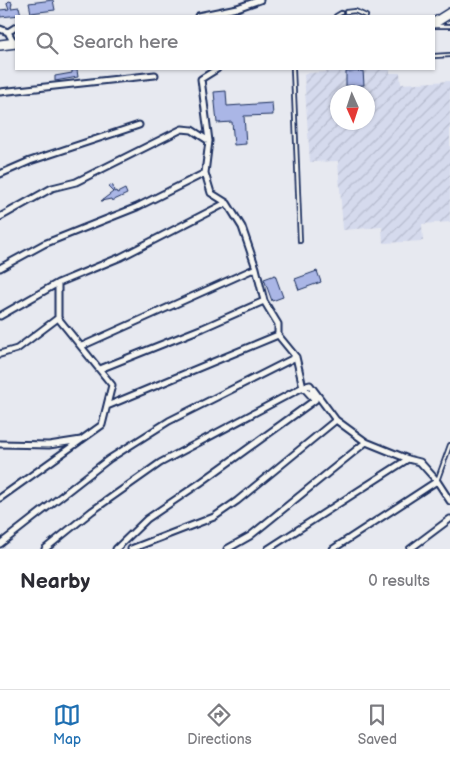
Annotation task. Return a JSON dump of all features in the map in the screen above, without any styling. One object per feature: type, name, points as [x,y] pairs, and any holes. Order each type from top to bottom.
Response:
[{"type":"highway","points":[[435,24],[450,13]]},
{"type":"highway","points":[[0,45],[15,43]]},
{"type":"street","points":[[203,15],[237,8],[260,0]]},
{"type":"street","points":[[8,32],[15,28]]},
{"type":"street","points":[[0,29],[8,32],[15,43]]},
{"type":"street","points":[[216,70],[201,79],[209,141],[205,173],[211,193],[226,203],[242,227],[256,268],[264,301],[278,324],[278,334],[296,357],[303,387],[315,400]]},
{"type":"street","points":[[0,92],[155,75]]},
{"type":"street","points":[[0,174],[30,161],[139,125]]},
{"type":"street","points":[[0,217],[52,188],[76,182],[182,129],[192,130],[209,141]]},
{"type":"street","points":[[0,268],[44,244],[137,207],[205,173]]},
{"type":"street","points":[[0,316],[58,282],[121,257],[226,203]]},
{"type":"street","points":[[82,346],[256,268]]},
{"type":"street","points":[[0,498],[102,425],[112,385],[58,318],[58,282]]},
{"type":"street","points":[[100,369],[203,328],[264,301]]},
{"type":"street","points":[[0,354],[17,349],[58,318]]},
{"type":"street","points":[[107,406],[278,334]]},
{"type":"street","points":[[0,544],[109,459],[169,421],[296,357]]},
{"type":"street","points":[[45,549],[92,511],[160,463],[310,385]]},
{"type":"street","points":[[310,385],[315,400]]},
{"type":"street","points":[[310,385],[336,420],[366,442],[420,462],[437,481],[450,501]]},
{"type":"street","points":[[116,549],[146,519],[200,483],[315,400]]},
{"type":"street","points":[[131,549],[214,517],[237,502],[336,420]]},
{"type":"street","points":[[0,444],[49,445],[82,440]]},
{"type":"street","points":[[227,549],[250,536],[366,442]]},
{"type":"street","points":[[268,549],[408,459]]},
{"type":"street","points":[[333,549],[437,481]]},
{"type":"street","points":[[410,549],[450,519]]},
{"type":"lane","points":[[346,12],[355,12],[363,15]]},
{"type":"lane","points":[[435,25],[450,26]]},
{"type":"lane","points":[[435,56],[450,55]]},
{"type":"lane","points":[[293,70],[300,241]]},
{"type":"lane","points":[[437,481],[450,445]]},
{"type":"shaded area","points":[[339,70],[390,70],[390,73],[400,73],[401,84],[450,81],[450,222],[422,224],[423,241],[383,243],[382,227],[343,230],[338,161],[310,162],[304,75]]},
{"type":"building","points":[[53,0],[55,10],[31,13],[29,3]]},
{"type":"building","points":[[9,1],[12,2],[11,8],[19,7],[21,15],[0,17],[0,10],[9,9],[7,3]]},
{"type":"building","points":[[72,70],[77,70],[78,77],[55,81],[55,76],[72,73]]},
{"type":"building","points":[[363,71],[364,85],[346,85],[346,72]]},
{"type":"building","points":[[226,91],[227,106],[272,103],[273,115],[244,116],[246,144],[234,145],[232,122],[217,123],[214,92]]},
{"type":"building","points":[[110,185],[113,186],[114,192],[116,191],[117,193],[125,189],[127,194],[112,201],[111,199],[101,201],[113,192],[109,188]]},
{"type":"building","points":[[317,271],[321,282],[299,290],[295,279]]},
{"type":"building","points":[[275,275],[283,297],[272,301],[264,279]]}]
